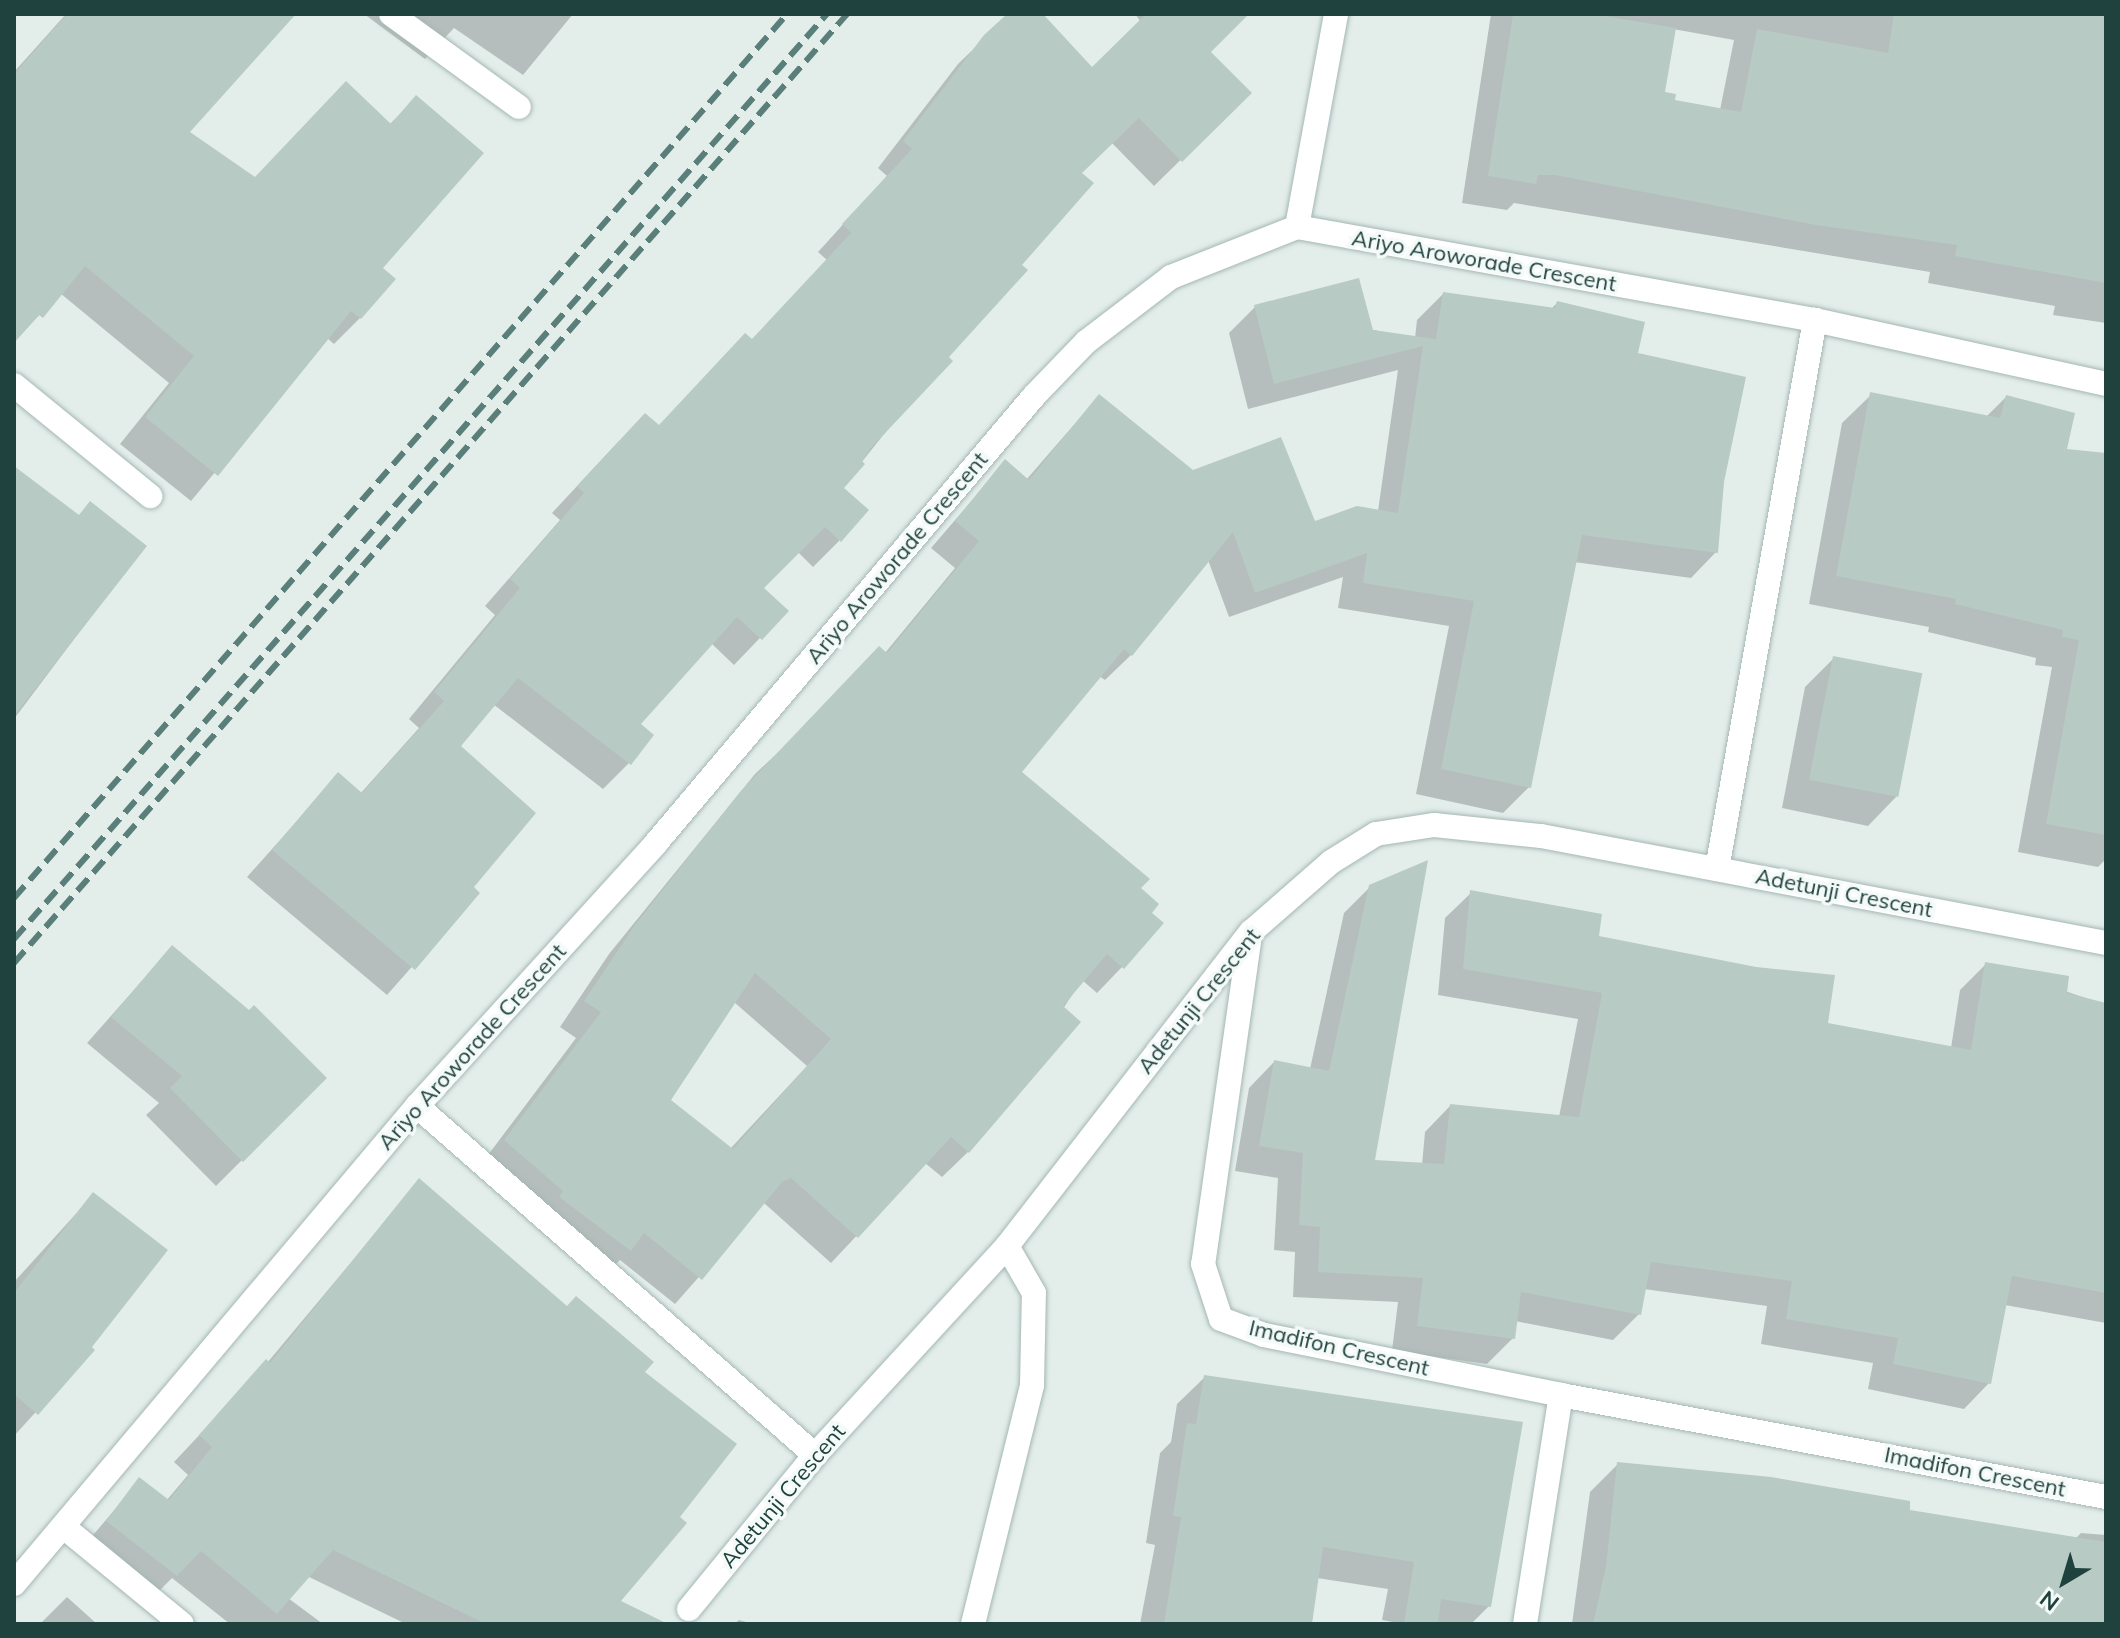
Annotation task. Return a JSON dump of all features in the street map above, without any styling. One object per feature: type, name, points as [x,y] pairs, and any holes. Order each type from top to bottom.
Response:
[{"type":"street","points":[[391,14],[519,107]]},
{"type":"street","points":[[1297,227],[1336,14]]},
{"type":"street","name":"Ariyo Aroworade Crescent","points":[[14,1584],[65,1528],[417,1106],[656,843],[1034,396],[1086,342],[1171,277],[1297,227],[1815,320],[2106,384]]},
{"type":"street","points":[[1717,869],[1815,320]]},
{"type":"street","points":[[14,385],[150,496]]},
{"type":"street","name":"Adetunji Crescent","points":[[689,1609],[815,1455],[1007,1246],[1251,932],[1331,862],[1376,834],[1434,825],[1541,836],[2106,943]]},
{"type":"street","name":"Imadifon Crescent","points":[[1251,932],[1203,1264],[1221,1319],[1264,1335],[1561,1395],[2106,1497]]},
{"type":"street","points":[[417,1106],[815,1455]]},
{"type":"street","points":[[973,1624],[1032,1385],[1034,1293],[1007,1246]]},
{"type":"street","points":[[1525,1624],[1561,1395]]},
{"type":"street","points":[[65,1528],[182,1624]]},
{"type":"building","points":[[67,14],[296,14],[190,132],[255,177],[346,81],[391,124],[416,95],[484,153],[383,268],[396,279],[361,319],[351,311],[218,476],[145,417],[194,356],[85,266],[43,318],[39,315],[14,343],[14,74]]},
{"type":"building","points":[[1007,14],[1043,14],[1092,67],[1146,14],[1249,14],[1211,52],[1252,93],[1182,162],[1139,118],[1082,173],[1094,183],[1022,265],[1028,270],[949,357],[953,361],[871,448],[862,461],[865,464],[844,488],[869,510],[841,542],[825,527],[764,588],[789,611],[762,640],[737,617],[641,724],[654,735],[631,765],[518,678],[461,746],[536,813],[474,887],[480,893],[415,970],[272,850],[338,772],[362,793],[444,701],[434,692],[520,588],[510,579],[584,493],[577,486],[645,413],[659,425],[745,333],[752,339],[851,233],[842,224],[912,149],[903,141],[984,35]]},
{"type":"building","points":[[1513,14],[1593,14],[1676,28],[1665,92],[1676,94],[1675,100],[1741,112],[1757,29],[1888,53],[1894,14],[2106,14],[2106,283],[1955,256],[1957,245],[1816,225],[1555,175],[1538,175],[1536,184],[1488,176]]},
{"type":"building","points":[[1359,278],[1373,330],[1436,339],[1443,292],[1555,308],[1557,301],[1645,322],[1638,353],[1746,377],[1724,482],[1718,553],[1582,535],[1531,788],[1441,769],[1474,601],[1363,583],[1367,553],[1255,593],[1233,532],[1132,656],[1124,649],[1022,772],[1150,879],[1141,888],[1159,904],[1152,913],[1164,923],[1124,969],[1107,954],[1063,1006],[1081,1022],[969,1153],[951,1137],[858,1238],[791,1178],[782,1182],[702,1280],[644,1233],[631,1251],[559,1197],[563,1191],[504,1140],[601,1012],[584,1001],[635,925],[740,792],[879,646],[887,653],[979,541],[955,521],[1005,459],[1029,480],[1099,394],[1193,470],[1281,437],[1315,521],[1357,506],[1398,513],[1423,346],[1274,384],[1254,305]],"holes":[[[755,973],[831,1039],[733,1149],[671,1100]]]},
{"type":"building","points":[[1870,392],[2000,418],[2006,395],[2075,413],[2067,449],[2106,453],[2106,835],[2046,824],[2079,640],[2062,637],[2063,630],[1955,604],[1956,599],[1836,576]]},
{"type":"building","points":[[14,466],[79,515],[90,501],[147,546],[14,716]]},
{"type":"building","points":[[1833,656],[1922,673],[1898,797],[1809,780]]},
{"type":"building","points":[[1428,860],[1375,1160],[1444,1164],[1450,1104],[1579,1117],[1602,993],[1463,969],[1470,890],[1602,914],[1599,936],[1756,967],[1835,975],[1828,1023],[1971,1050],[1985,962],[2069,976],[2067,993],[2106,1003],[2106,1293],[2012,1276],[1991,1384],[1893,1364],[1898,1338],[1786,1319],[1792,1281],[1651,1262],[1641,1315],[1521,1292],[1515,1339],[1417,1326],[1423,1278],[1318,1272],[1320,1227],[1299,1225],[1303,1153],[1259,1146],[1274,1060],[1329,1071],[1369,885]]},
{"type":"building","points":[[172,945],[249,1010],[254,1005],[327,1078],[243,1162],[170,1088],[182,1076],[111,1017]]},
{"type":"building","points":[[419,1178],[567,1306],[576,1296],[654,1362],[645,1372],[737,1444],[680,1517],[687,1523],[621,1601],[668,1624],[486,1624],[333,1550],[277,1614],[201,1551],[177,1576],[106,1521],[139,1477],[169,1500],[212,1447],[199,1435],[266,1359],[270,1363]]},
{"type":"building","points":[[93,1192],[168,1250],[92,1347],[95,1350],[38,1415],[14,1394],[14,1293]]},
{"type":"building","points":[[1204,1375],[1523,1422],[1491,1607],[1441,1599],[1438,1624],[1404,1624],[1414,1562],[1323,1547],[1312,1624],[1164,1624],[1181,1517],[1173,1516],[1187,1423],[1196,1424]]},
{"type":"building","points":[[1617,1462],[1771,1477],[1910,1501],[1910,1510],[2106,1542],[2106,1624],[1593,1624],[1606,1566]]},
{"type":"railway","points":[[14,898],[787,14]]},
{"type":"railway","points":[[14,939],[827,14]]},
{"type":"railway","points":[[14,963],[847,14]]}]
